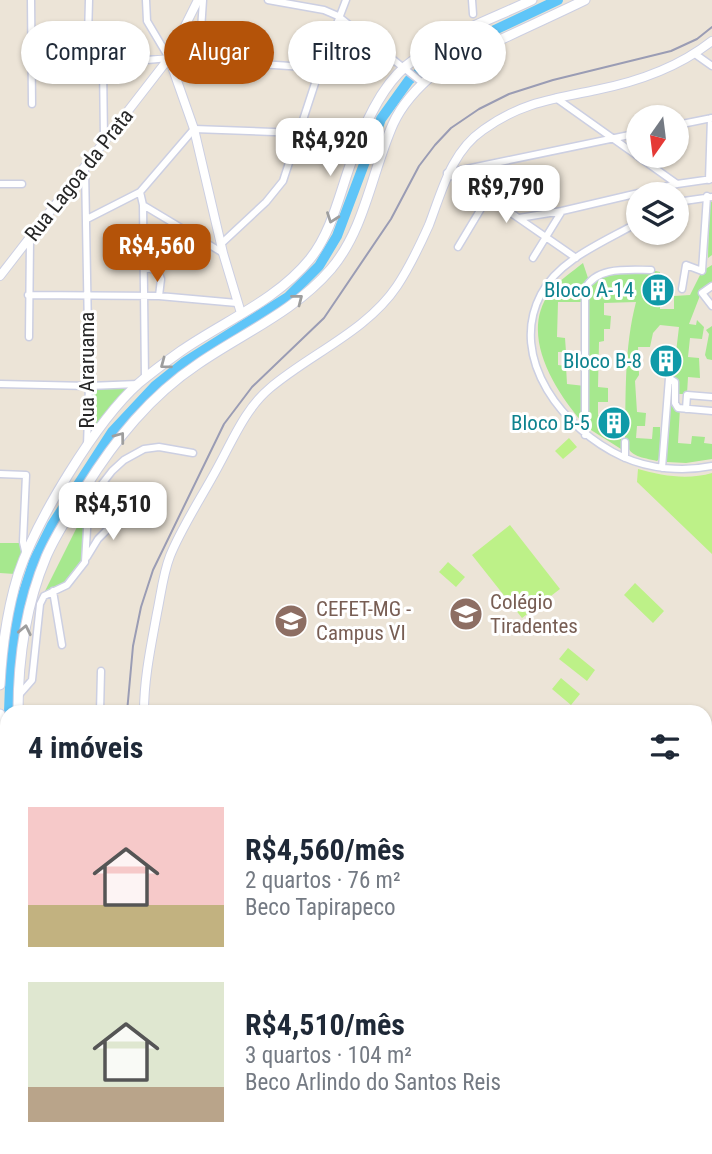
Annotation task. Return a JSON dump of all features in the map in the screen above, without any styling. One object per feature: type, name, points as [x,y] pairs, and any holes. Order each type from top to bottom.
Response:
[{"type":"main road","points":[[0,685],[2,637],[18,574],[54,501],[87,446],[141,382],[182,351],[285,286],[311,258],[326,233],[369,118],[386,90],[442,41],[532,0]]},
{"type":"main road","points":[[506,37],[584,0]]},
{"type":"main road","points":[[18,705],[23,635],[38,581],[56,537],[104,459],[133,419],[155,399],[197,364],[273,318],[310,290],[330,270],[343,253],[360,215],[394,122],[420,84]]},
{"type":"street","points":[[31,0],[31,21]]},
{"type":"street","points":[[88,21],[89,0]]},
{"type":"street","points":[[146,0],[147,21],[164,50]]},
{"type":"street","name":"Rua Lagoa da Prata","points":[[188,21],[198,0]]},
{"type":"street","points":[[202,21],[203,0]]},
{"type":"street","points":[[336,21],[346,0]]},
{"type":"street","points":[[472,0],[473,14]]},
{"type":"street","points":[[272,1],[324,10],[338,16],[410,72]]},
{"type":"street","points":[[145,705],[149,656],[170,555],[248,414],[267,391],[291,371],[373,313],[387,300],[398,286],[428,228],[447,173],[462,151],[480,131],[512,111],[554,97],[598,90],[642,77],[695,54],[712,41]]},
{"type":"street","points":[[695,54],[712,66]]},
{"type":"street","name":"Rua Lagoa da Prata","points":[[0,276],[164,65]]},
{"type":"street","points":[[32,84],[32,104]]},
{"type":"street","points":[[103,84],[104,143]]},
{"type":"street","points":[[178,84],[194,130],[223,253],[242,313]]},
{"type":"street","points":[[222,243],[267,202],[283,181],[315,84]]},
{"type":"street","points":[[554,97],[674,182]]},
{"type":"street","points":[[689,182],[710,179],[711,118],[690,122]]},
{"type":"street","points":[[194,130],[299,133]]},
{"type":"street","points":[[87,219],[140,192],[194,130]]},
{"type":"street","points":[[447,173],[626,136]]},
{"type":"street","name":"Rua Araruama","points":[[85,168],[89,386],[87,446]]},
{"type":"street","points":[[447,173],[488,197],[576,258]]},
{"type":"street","points":[[0,184],[22,184]]},
{"type":"street","points":[[0,384],[89,386],[141,382],[143,205],[140,192]]},
{"type":"street","points":[[519,218],[626,196]]},
{"type":"street","points":[[689,200],[710,196],[702,271]]},
{"type":"street","points":[[458,247],[488,197]]},
{"type":"street","points":[[143,205],[223,253]]},
{"type":"street","points":[[533,258],[562,211]]},
{"type":"street","points":[[626,229],[576,258],[542,291],[530,327],[531,356],[546,387],[585,435],[625,458],[662,468],[698,469],[712,466]]},
{"type":"street","points":[[29,337],[30,239]]},
{"type":"street","points":[[702,271],[712,264]]},
{"type":"street","points":[[682,289],[685,265],[702,271]]},
{"type":"street","points":[[143,267],[158,271],[161,279],[159,296]]},
{"type":"street","points":[[585,435],[586,289],[589,281],[596,276],[619,270],[651,270]]},
{"type":"street","points":[[712,286],[702,293],[712,306]]},
{"type":"street","points":[[28,295],[159,296],[237,303]]},
{"type":"street","points":[[662,468],[669,378],[675,382],[676,406],[712,411]]},
{"type":"street","points":[[686,409],[687,395],[712,397]]},
{"type":"street","points":[[625,442],[625,458]]},
{"type":"street","points":[[85,562],[88,513],[102,484],[124,460],[144,449],[159,447],[193,453]]},
{"type":"street","points":[[0,474],[26,475],[23,542],[26,555]]},
{"type":"street","points":[[78,500],[88,513]]},
{"type":"street","points":[[18,696],[32,680],[40,604],[44,596],[67,585],[85,562],[98,538],[125,511]]},
{"type":"street","points":[[53,591],[62,645]]},
{"type":"street","points":[[100,671],[100,705]]},
{"type":"green space","points":[[712,201],[712,255],[708,258],[709,205]]},
{"type":"green space","points":[[583,263],[589,281],[596,276],[651,270],[660,272],[660,284],[650,285],[650,296],[660,296],[660,309],[674,309],[674,296],[690,295],[702,271],[712,265],[712,286],[701,293],[689,324],[696,325],[697,320],[704,327],[702,339],[690,338],[688,357],[699,358],[700,378],[688,377],[687,394],[676,394],[675,403],[680,408],[678,443],[691,444],[692,436],[705,437],[704,443],[712,444],[712,459],[686,463],[667,462],[666,455],[663,454],[670,378],[674,369],[679,327],[660,325],[653,333],[650,347],[638,347],[639,375],[635,381],[637,412],[646,413],[645,426],[637,426],[636,438],[652,439],[653,427],[660,427],[660,458],[657,461],[642,457],[627,447],[626,372],[636,302],[604,303],[604,315],[611,316],[610,329],[604,329],[604,341],[599,342],[598,387],[608,388],[608,402],[598,402],[598,415],[606,416],[607,430],[622,430],[621,449],[591,430],[588,418],[583,417],[582,422],[561,394],[544,360],[538,325],[541,308],[550,292]],"holes":[[[558,302],[585,302],[585,386],[567,384],[566,366],[558,365],[558,352],[566,352],[565,338],[557,337]]]},
{"type":"green space","points":[[712,326],[712,360],[705,355],[709,334],[706,330]]},
{"type":"green space","points":[[131,387],[90,437],[92,389]]},
{"type":"green space","points":[[569,438],[577,447],[563,459],[555,451]]},
{"type":"green space","points":[[638,469],[675,476],[712,473],[712,554],[637,482]]},
{"type":"green space","points":[[84,513],[84,554],[78,573],[59,588],[43,595]]},
{"type":"green space","points":[[510,525],[560,589],[522,618],[472,555]]},
{"type":"green space","points":[[0,543],[23,543],[25,554],[15,574],[0,573]]},
{"type":"green space","points":[[448,562],[465,577],[456,587],[439,572]]},
{"type":"green space","points":[[635,583],[664,611],[653,623],[624,595]]},
{"type":"green space","points":[[568,648],[595,670],[587,681],[559,659]]},
{"type":"green space","points":[[561,678],[580,694],[571,705],[552,689]]},
{"type":"waterway","points":[[9,705],[11,658],[20,604],[34,561],[52,525],[112,432],[155,386],[185,362],[288,297],[319,266],[337,236],[381,119],[409,80],[442,55],[558,0]]},
{"type":"railway","points":[[128,705],[133,646],[141,607],[153,570],[224,424],[252,387],[324,318],[391,219],[419,166],[435,145],[451,128],[479,109],[509,94],[553,80],[671,51],[697,39],[712,27]]},
{"type":"place","name":"Bloco A-14","points":[[658,290]]},
{"type":"place","name":"Bloco B-8","points":[[666,361]]},
{"type":"place","name":"Bloco B-5","points":[[614,423]]},
{"type":"place","name":"Colégio Tiradentes","points":[[466,614]]},
{"type":"place","name":"CEFET-MG - Campus VI","points":[[291,621]]}]
